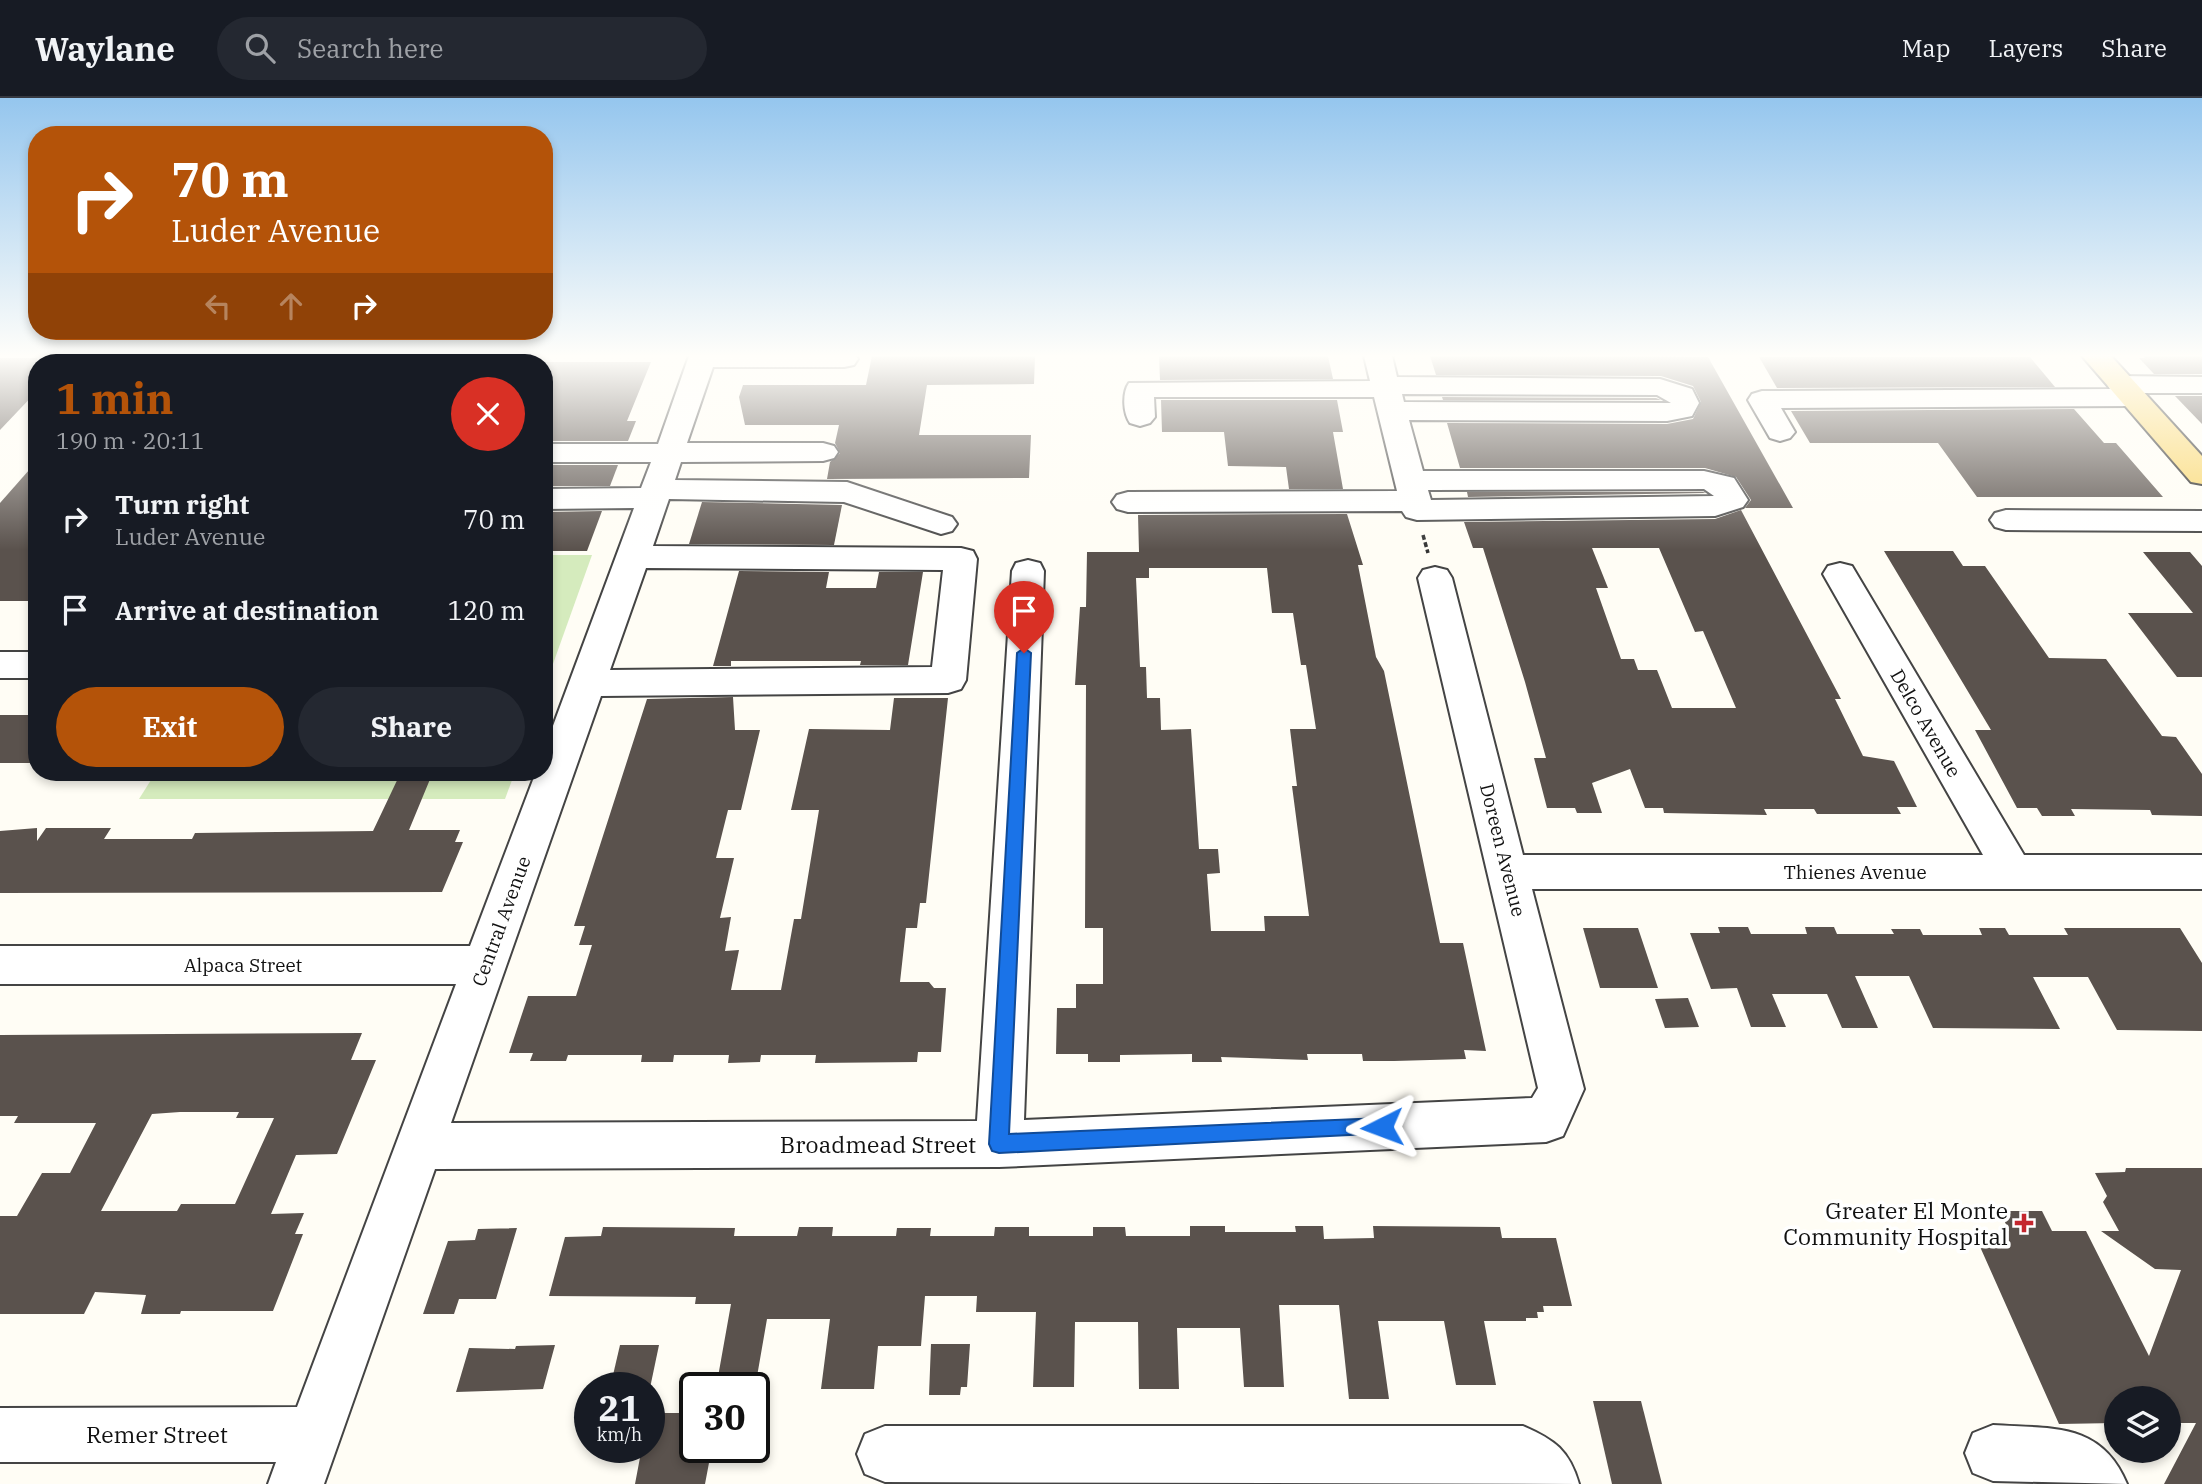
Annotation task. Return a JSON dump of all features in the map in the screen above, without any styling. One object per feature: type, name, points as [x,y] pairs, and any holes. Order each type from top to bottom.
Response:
[{"type":"main road","points":[[2154,421],[2202,475]]},
{"type":"street","name":"Central Avenue","points":[[553,777],[681,421]]},
{"type":"street","points":[[1394,421],[1416,505]]},
{"type":"street","points":[[1774,421],[1780,432]]},
{"type":"street","points":[[553,453],[823,452]]},
{"type":"street","points":[[1128,502],[1416,505],[1715,506],[1732,500],[1723,485],[1704,480],[1416,505]]},
{"type":"street","points":[[553,499],[654,494],[847,492],[941,524]]},
{"type":"street","points":[[2006,520],[2202,522]]},
{"type":"street","points":[[587,683],[948,680],[961,559],[633,557]]},
{"type":"street","points":[[999,1144],[1028,571]]},
{"type":"street","name":"Delco Avenue","points":[[1840,574],[2013,872]]},
{"type":"street","name":"Doreen Avenue","points":[[1435,578],[1561,1089],[1546,1120]]},
{"type":"street","points":[[0,665],[28,665]]},
{"type":"street","name":"Central Avenue","points":[[296,1484],[552,781]]},
{"type":"street","name":"Thienes Avenue","points":[[1509,872],[2202,872]]},
{"type":"street","name":"Alpaca Street","points":[[0,965],[485,965]]},
{"type":"street","name":"Broadmead Street","points":[[419,1146],[999,1144],[1546,1120]]},
{"type":"street","name":"Remer Street","points":[[0,1435],[315,1434]]},
{"type":"street","points":[[1993,1453],[2072,1458],[2099,1484]]},
{"type":"street","points":[[885,1454],[1129,1469],[1266,1469],[1432,1454],[1523,1454],[1548,1473],[1551,1484]]},
{"type":"green space","points":[[553,555],[592,555],[553,664]]},
{"type":"green space","points":[[150,781],[512,781],[505,799],[139,799]]},
{"type":"building","points":[[0,421],[9,421],[0,430]]},
{"type":"building","points":[[553,421],[636,421],[628,441],[553,441]]},
{"type":"building","points":[[744,421],[921,421],[919,435],[1031,435],[1029,478],[827,479],[830,462],[840,453],[835,443],[839,425],[745,425]]},
{"type":"building","points":[[1162,421],[1341,421],[1343,432],[1333,432],[1343,489],[1289,489],[1286,467],[1228,466],[1224,432],[1162,432]]},
{"type":"building","points":[[1684,421],[1744,421],[1793,508],[1745,508],[1751,500],[1736,477],[1705,468],[1460,468],[1447,423],[1667,424]]},
{"type":"building","points":[[1797,421],[2084,421],[2104,443],[2116,443],[2163,497],[1977,497],[1938,443],[1810,443]]},
{"type":"building","points":[[553,465],[618,465],[610,486],[553,486]]},
{"type":"building","points":[[28,471],[28,601],[0,601],[0,503]]},
{"type":"building","points":[[1467,492],[1703,492],[1706,493],[1468,497]]},
{"type":"building","points":[[702,502],[842,505],[834,545],[689,544]]},
{"type":"building","points":[[1741,510],[1841,699],[1835,699],[1863,756],[1894,761],[1917,807],[1897,807],[1901,814],[1817,814],[1814,809],[1764,809],[1767,815],[1664,813],[1663,808],[1645,808],[1630,769],[1592,783],[1602,813],[1577,813],[1575,808],[1547,808],[1534,758],[1546,758],[1525,682],[1483,548],[1473,548],[1464,522],[1715,519]],"holes":[[[1592,548],[1659,548],[1695,632],[1703,631],[1736,708],[1672,708],[1657,670],[1638,670],[1634,659],[1621,659],[1596,588],[1608,588]]]},
{"type":"building","points":[[602,511],[587,551],[553,551],[553,512]]},
{"type":"building","points":[[1347,514],[1363,565],[1358,565],[1376,657],[1384,671],[1440,943],[1463,943],[1486,1051],[1464,1050],[1466,1059],[1394,1061],[1363,1061],[1362,1054],[1307,1054],[1308,1060],[1221,1057],[1222,1062],[1192,1062],[1192,1054],[1120,1055],[1120,1062],[1088,1062],[1088,1054],[1056,1054],[1057,1008],[1076,1008],[1076,984],[1103,984],[1103,928],[1085,928],[1086,685],[1075,685],[1080,607],[1086,607],[1087,552],[1139,552],[1138,515]],"holes":[[[1149,568],[1267,568],[1272,613],[1293,613],[1301,665],[1306,665],[1316,729],[1290,729],[1297,786],[1292,786],[1309,916],[1264,916],[1265,931],[1211,931],[1207,874],[1220,873],[1218,849],[1199,849],[1191,729],[1161,730],[1160,698],[1147,698],[1146,667],[1140,667],[1136,578],[1149,578]]]},
{"type":"building","points":[[1884,551],[1953,551],[1963,566],[1985,566],[2049,658],[2106,659],[2162,736],[2176,737],[2202,774],[2202,816],[2152,815],[2150,810],[2071,809],[2075,816],[2042,816],[2037,808],[2017,808],[1975,730],[1991,730]]},
{"type":"building","points":[[2143,552],[2190,552],[2202,566],[2202,677],[2177,677],[2128,613],[2193,613]]},
{"type":"building","points":[[739,571],[829,572],[826,588],[876,588],[879,572],[923,572],[908,665],[860,665],[861,661],[731,661],[731,666],[713,666]]},
{"type":"building","points":[[733,697],[735,730],[760,730],[741,810],[728,810],[716,858],[734,858],[720,918],[731,917],[725,951],[739,950],[731,990],[781,990],[794,919],[801,919],[819,810],[791,810],[809,729],[890,730],[894,698],[948,698],[926,903],[920,903],[917,928],[906,928],[900,982],[929,982],[934,988],[946,988],[941,1052],[918,1052],[917,1062],[815,1063],[816,1055],[761,1055],[760,1062],[728,1063],[729,1055],[674,1055],[673,1062],[641,1062],[642,1055],[568,1055],[566,1061],[530,1061],[533,1053],[509,1053],[528,996],[576,996],[592,945],[579,945],[585,926],[574,926],[647,699]]},
{"type":"building","points":[[0,715],[28,715],[28,763],[0,763]]},
{"type":"building","points":[[397,781],[429,781],[409,830],[460,830],[455,842],[463,842],[442,892],[0,893],[0,831],[37,828],[37,841],[46,828],[111,828],[104,839],[192,839],[195,833],[373,831]]},
{"type":"building","points":[[1718,927],[1748,927],[1751,934],[1807,934],[1805,927],[1834,927],[1837,934],[1894,934],[1891,929],[1920,929],[1923,935],[1982,935],[1979,928],[2005,928],[2009,935],[2068,935],[2064,928],[2180,928],[2202,963],[2202,1031],[2117,1030],[2088,977],[2033,977],[2060,1029],[1933,1028],[1909,976],[1855,976],[1878,1028],[1842,1028],[1827,994],[1772,994],[1786,1027],[1751,1027],[1737,988],[1711,989],[1690,933],[1720,933]]},
{"type":"building","points":[[1583,928],[1638,928],[1658,988],[1600,988]]},
{"type":"building","points":[[1688,998],[1699,1027],[1665,1028],[1655,999]]},
{"type":"building","points":[[362,1033],[351,1060],[376,1060],[337,1154],[296,1155],[271,1214],[304,1213],[295,1234],[303,1234],[273,1311],[141,1314],[146,1295],[95,1292],[84,1314],[0,1314],[0,1216],[17,1216],[42,1173],[70,1173],[96,1123],[14,1123],[18,1116],[0,1116],[0,1035]],"holes":[[[239,1112],[236,1118],[274,1118],[235,1204],[181,1204],[177,1211],[101,1211],[152,1114]]]},
{"type":"building","name":"Greater El Monte Community Hospital","points":[[2126,1168],[2202,1168],[2202,1484],[2164,1484],[2175,1463],[2181,1463],[2181,1452],[2196,1423],[2181,1423],[2181,1386],[2104,1386],[2104,1423],[2059,1424],[1973,1231],[2009,1231],[2000,1211],[2042,1211],[2052,1231],[2086,1231],[2149,1356],[2181,1270],[2155,1269],[2101,1231],[2119,1231],[2103,1202],[2107,1196],[2095,1173],[2125,1172]]},
{"type":"building","points":[[1190,1226],[1225,1226],[1225,1232],[1296,1232],[1295,1226],[1323,1226],[1324,1239],[1374,1238],[1373,1226],[1500,1227],[1502,1238],[1556,1238],[1572,1306],[1543,1306],[1544,1312],[1537,1312],[1538,1318],[1526,1318],[1526,1321],[1484,1321],[1496,1385],[1456,1385],[1444,1321],[1378,1321],[1389,1399],[1349,1399],[1339,1305],[1279,1305],[1284,1387],[1244,1387],[1240,1328],[1177,1328],[1179,1389],[1139,1389],[1138,1322],[1075,1322],[1074,1387],[1033,1387],[1036,1312],[976,1312],[977,1296],[925,1296],[921,1346],[878,1346],[874,1389],[821,1389],[830,1319],[767,1319],[758,1372],[719,1372],[731,1304],[695,1304],[696,1297],[549,1296],[565,1237],[601,1236],[603,1227],[735,1228],[734,1236],[797,1236],[799,1227],[833,1227],[832,1236],[896,1236],[897,1228],[931,1228],[930,1236],[994,1236],[995,1227],[1029,1227],[1029,1236],[1093,1236],[1093,1227],[1125,1227],[1126,1236],[1190,1236]]},
{"type":"building","points":[[517,1228],[496,1299],[459,1299],[454,1314],[423,1314],[448,1241],[475,1240],[478,1229]]},
{"type":"building","points":[[931,1344],[970,1344],[967,1387],[961,1387],[960,1395],[929,1395]]},
{"type":"building","points":[[555,1345],[543,1389],[456,1392],[469,1348],[515,1349],[516,1346]]},
{"type":"building","points":[[620,1345],[659,1345],[653,1372],[614,1372]]},
{"type":"building","points":[[1593,1401],[1641,1401],[1662,1484],[1612,1484]]},
{"type":"building","points":[[665,1413],[679,1413],[679,1463],[709,1463],[705,1484],[635,1484],[639,1463],[665,1463]]},
{"type":"place","name":"Greater El Monte Community Hospital","points":[[2024,1223]]},
{"type":"route","points":[[1024,653],[999,1144],[1382,1127]]}]
